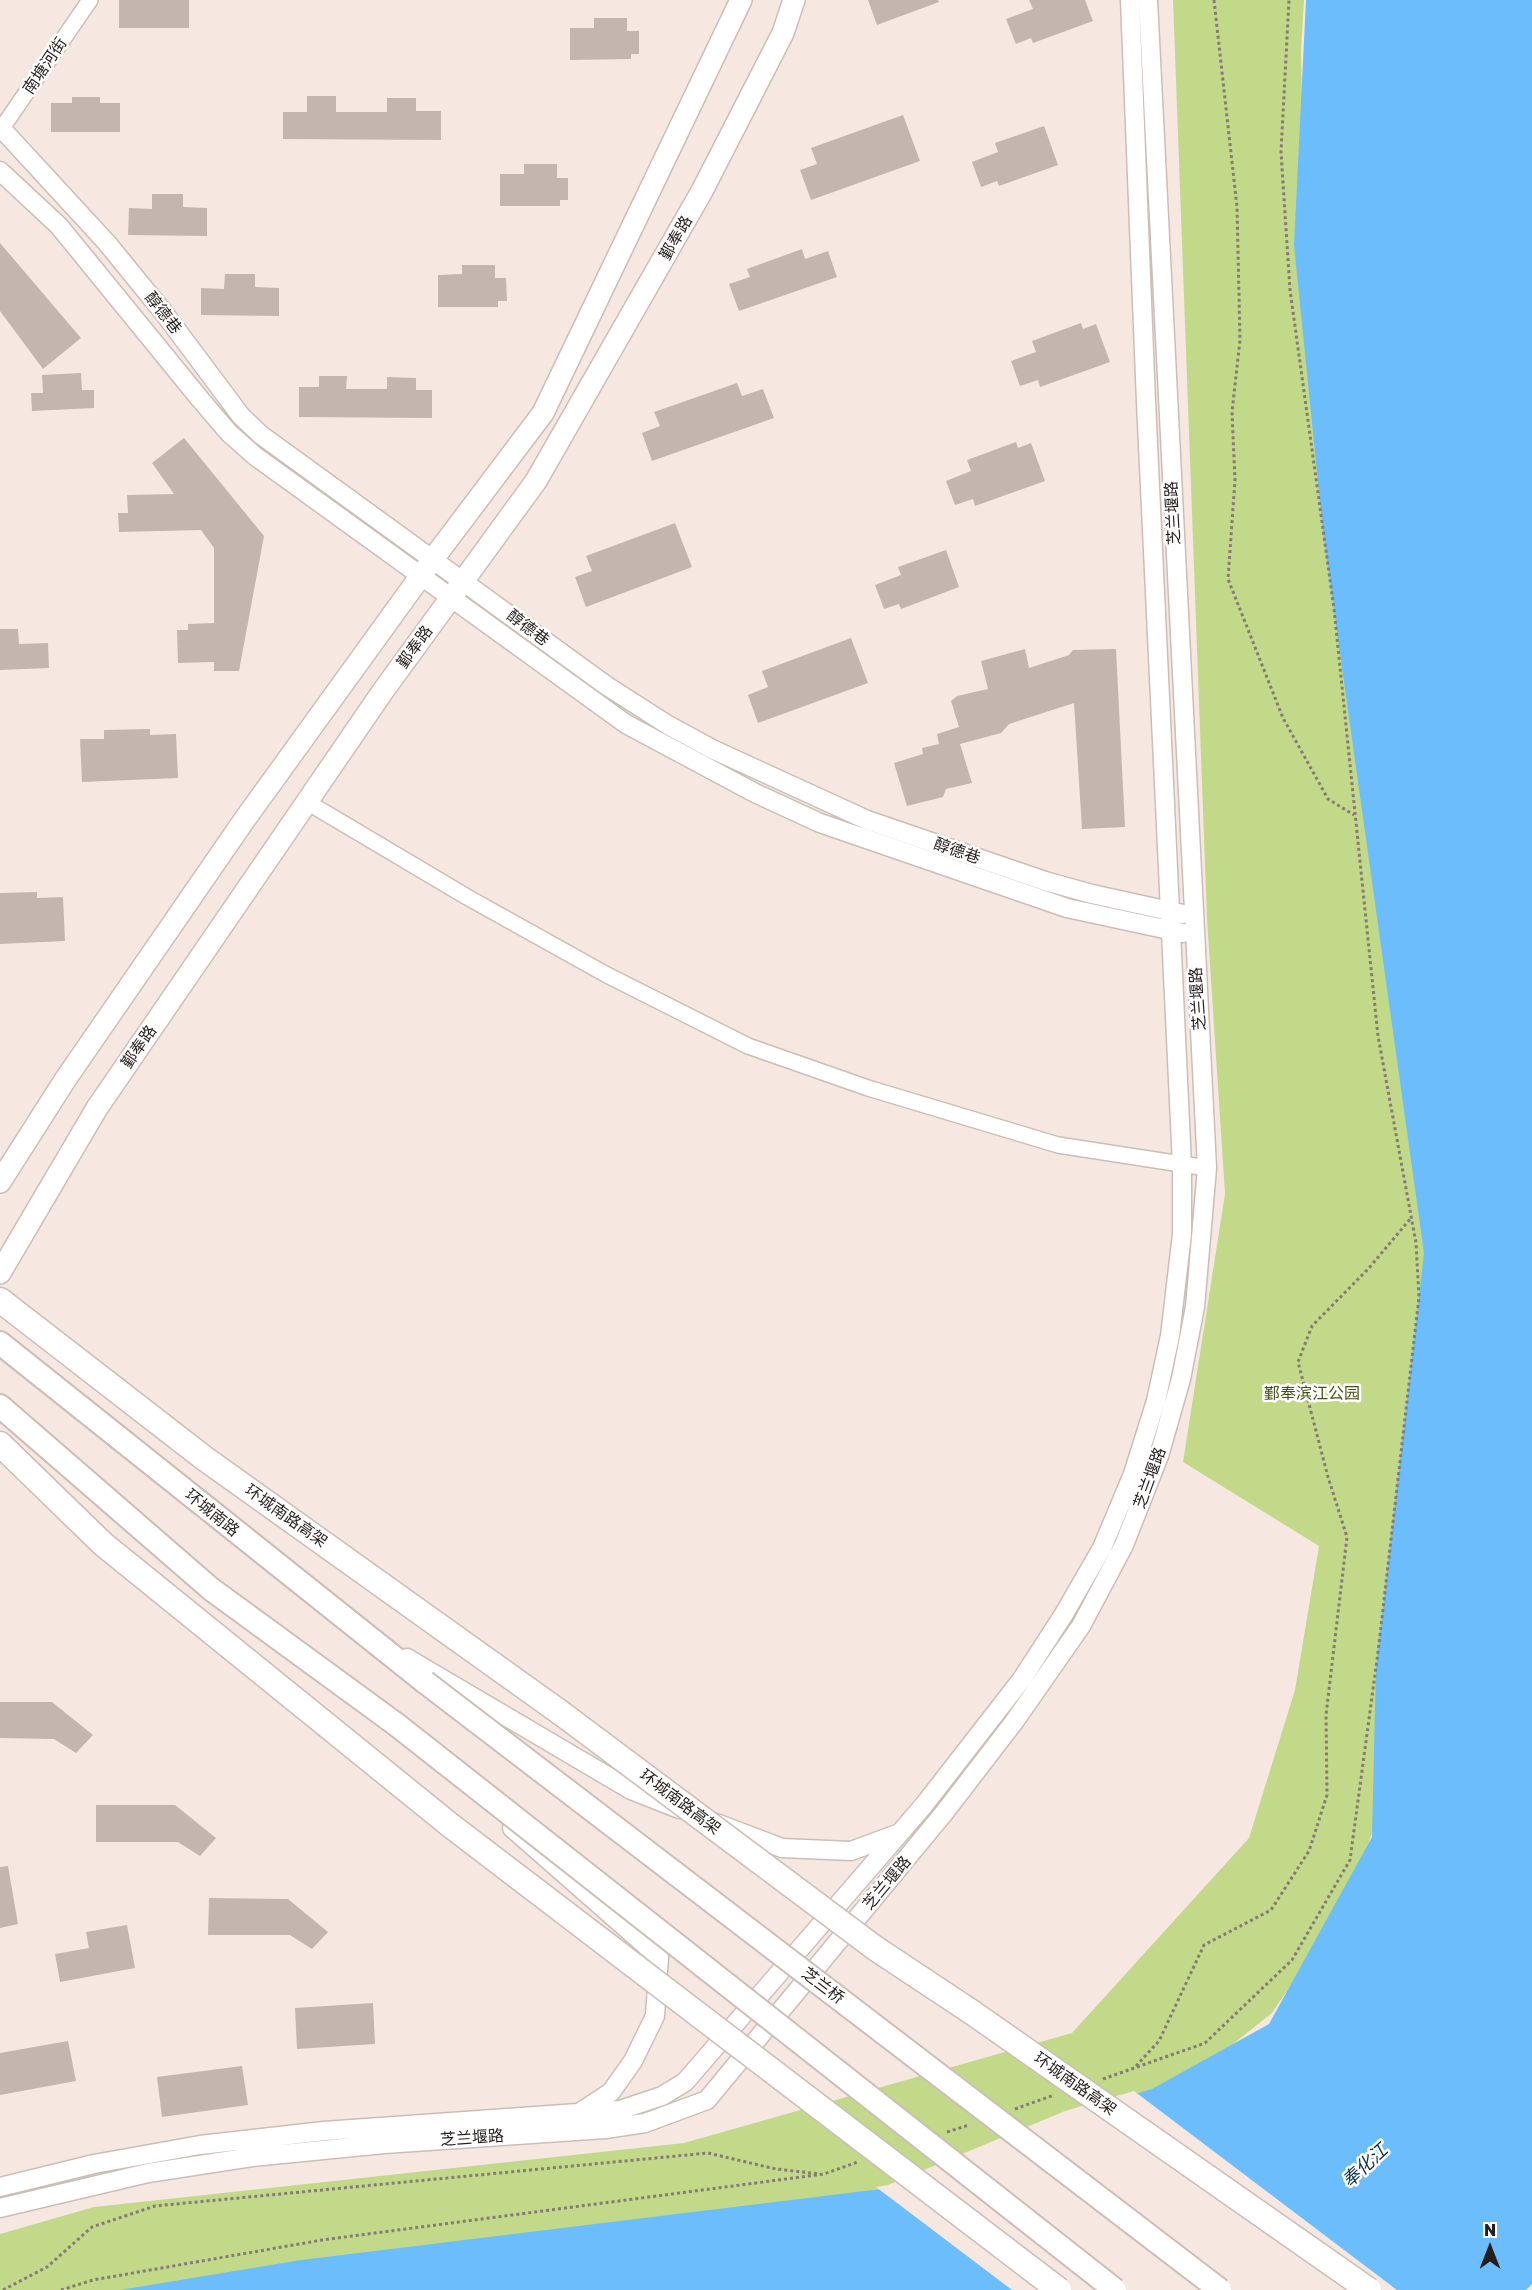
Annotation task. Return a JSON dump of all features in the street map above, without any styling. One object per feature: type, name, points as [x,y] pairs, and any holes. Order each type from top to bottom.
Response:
[{"type":"highway","name":"环城南路高架","points":[[0,1300],[204,1458],[524,1685],[875,1948],[973,2013],[1369,2290]]},
{"type":"highway","points":[[0,1444],[103,1544],[450,1825],[1059,2290]]},
{"type":"main road","points":[[0,1182],[65,1080],[245,819],[427,567],[543,413],[741,0]]},
{"type":"main road","name":"鄞奉路","points":[[0,1273],[97,1108],[457,588],[536,482],[691,211],[783,33],[794,0]]},
{"type":"main road","name":"环城南路","points":[[0,1342],[425,1682]]},
{"type":"main road","points":[[0,1407],[211,1589],[397,1725],[1114,2290]]},
{"type":"main road","name":"芝兰桥","points":[[425,1682],[1220,2290]]},
{"type":"street","name":"南塘河街","points":[[1,130],[90,0]]},
{"type":"street","name":"芝兰堰路","points":[[0,2187],[94,2164],[200,2145],[425,2122],[577,2114],[643,2104],[685,2082],[899,1834],[1022,1679],[1064,1614],[1102,1548],[1133,1474],[1156,1401],[1170,1336],[1182,1234],[1182,1165],[1145,390],[1130,0]]},
{"type":"street","name":"芝兰堰路","points":[[0,2208],[148,2173],[252,2157],[615,2127],[645,2122],[707,2100],[944,1813],[1014,1722],[1081,1626],[1124,1545],[1159,1456],[1181,1379],[1195,1307],[1207,1168],[1148,0]]},
{"type":"street","name":"醇德巷","points":[[1,130],[107,243],[164,313],[241,416],[261,435],[427,567]]},
{"type":"street","name":"醇德巷","points":[[0,171],[59,226],[229,433],[272,468],[668,725],[802,792],[867,820],[1045,881],[1193,916]]},
{"type":"street","name":"醇德巷","points":[[457,588],[626,724],[755,793],[820,823],[1067,908],[1194,936]]},
{"type":"street","points":[[307,802],[467,897],[606,975],[748,1046],[868,1088],[1058,1145],[1207,1168]]},
{"type":"street","points":[[356,1628],[631,1790],[771,1844],[782,1848],[851,1851],[899,1834]]},
{"type":"street","points":[[397,1725],[659,1957],[655,2016],[633,2061],[611,2092],[577,2114]]},
{"type":"path","points":[[1214,0],[1237,207],[1240,340],[1232,412],[1235,480],[1228,579],[1283,718],[1328,799],[1355,816]]},
{"type":"path","points":[[1290,0],[1281,152],[1290,290],[1334,609],[1378,1036],[1416,1243],[1419,1297],[1378,1652],[1350,1860],[1292,1960],[1253,1998],[1205,2043],[1135,2068],[1159,2041],[1204,1945],[1271,1910],[1309,1851],[1327,1795],[1326,1715],[1347,1537],[1328,1478],[1299,1362],[1312,1326],[1369,1268],[1411,1218]]},
{"type":"path","points":[[3,2290],[47,2268],[92,2227],[155,2206],[708,2153],[776,2169],[824,2174],[322,2240],[93,2280],[62,2290]]},
{"type":"green space","name":"鄞奉滨江公园","points":[[1173,0],[1304,0],[1301,50],[1307,329],[1418,1152],[1433,1372],[1389,1787],[1347,1902],[1272,2013],[1175,2090],[815,2210],[178,2290],[0,2290],[0,2234],[94,2207],[684,2143],[1072,2033],[1249,1838],[1295,1690],[1319,1546],[1183,1462],[1225,1194],[1207,919]]},
{"type":"water","name":"奉化江","points":[[1306,0],[1532,0],[1532,2284],[1526,2290],[120,2290],[301,2260],[889,2188],[1066,2114],[1152,2089],[1269,2024],[1372,1837],[1376,1667],[1424,1253],[1323,532],[1294,245]]},
{"type":"pier","points":[[1134,2091],[1397,2290],[1012,2290],[876,2187],[888,2185],[1065,2111]]},
{"type":"building","points":[[119,0],[189,0],[189,28],[119,28]]},
{"type":"building","points":[[868,0],[938,0],[939,2],[877,25]]},
{"type":"building","points":[[1029,0],[1085,0],[1093,21],[1033,43],[1031,38],[1016,44],[1006,19],[1033,9]]},
{"type":"building","points":[[594,18],[627,18],[627,31],[639,31],[639,54],[631,54],[631,59],[570,60],[570,28],[594,28]]},
{"type":"building","points":[[307,96],[336,96],[336,112],[387,112],[387,98],[416,98],[416,111],[441,111],[441,140],[283,139],[283,112],[307,112]]},
{"type":"building","points":[[72,97],[100,97],[100,103],[120,103],[120,132],[51,132],[51,103],[72,103]]},
{"type":"building","points":[[903,115],[920,161],[811,200],[800,170],[817,164],[811,148]]},
{"type":"building","points":[[1044,126],[1058,165],[999,186],[997,181],[981,187],[972,162],[998,152],[995,143]]},
{"type":"building","points":[[524,164],[557,164],[557,178],[568,178],[568,200],[560,200],[560,206],[500,206],[500,174],[524,174]]},
{"type":"building","points":[[152,194],[183,194],[183,207],[207,208],[207,236],[128,235],[129,208],[152,209]]},
{"type":"building","points":[[0,243],[81,338],[43,369],[0,311]]},
{"type":"building","points":[[802,249],[805,259],[828,251],[837,277],[739,311],[729,284],[750,277],[747,269]]},
{"type":"building","points":[[462,265],[495,265],[495,278],[506,278],[507,301],[498,301],[498,307],[438,307],[438,275],[462,274]]},
{"type":"building","points":[[225,274],[255,274],[255,287],[279,288],[279,316],[201,315],[201,288],[224,289]]},
{"type":"building","points":[[1081,323],[1083,329],[1096,324],[1110,362],[1040,387],[1038,380],[1020,386],[1011,361],[1036,352],[1032,341]]},
{"type":"building","points":[[81,373],[82,390],[94,390],[94,408],[32,411],[31,393],[43,393],[42,375]]},
{"type":"building","points":[[319,376],[347,376],[346,389],[387,389],[387,377],[416,378],[416,390],[432,390],[432,418],[299,417],[299,387],[319,387]]},
{"type":"building","points":[[737,383],[742,396],[763,389],[774,418],[652,461],[642,433],[660,426],[654,412]]},
{"type":"building","points":[[184,438],[264,536],[239,671],[214,671],[214,662],[178,663],[177,630],[188,630],[188,624],[214,623],[214,548],[201,530],[119,532],[118,513],[128,513],[127,495],[174,494],[152,463]]},
{"type":"building","points":[[1016,442],[1018,448],[1031,443],[1045,481],[975,506],[973,499],[955,505],[946,481],[971,471],[967,460]]},
{"type":"building","points":[[675,523],[692,567],[586,607],[575,577],[592,571],[586,556]]},
{"type":"building","points":[[946,550],[959,587],[901,609],[899,604],[884,609],[875,585],[901,575],[898,567]]},
{"type":"building","points":[[0,629],[18,629],[19,644],[48,643],[49,668],[0,670]]},
{"type":"building","points":[[851,638],[868,683],[758,723],[748,695],[768,687],[762,671]]},
{"type":"building","points":[[1025,649],[1029,668],[1069,655],[1073,650],[1116,649],[1125,827],[1082,829],[1074,703],[1009,724],[1001,733],[960,744],[972,783],[946,789],[943,797],[907,806],[894,763],[923,754],[922,748],[939,744],[937,734],[959,727],[951,701],[957,696],[988,689],[981,661]]},
{"type":"building","points":[[150,729],[150,735],[176,734],[178,778],[82,782],[80,739],[104,739],[104,730]]},
{"type":"building","points":[[37,892],[37,898],[63,897],[65,941],[0,944],[0,893]]},
{"type":"building","points":[[0,1702],[52,1702],[93,1735],[76,1753],[54,1739],[0,1738]]},
{"type":"building","points":[[96,1805],[175,1805],[216,1838],[200,1856],[178,1842],[96,1842]]},
{"type":"building","points":[[8,1866],[18,1924],[0,1928],[0,1867]]},
{"type":"building","points":[[209,1898],[288,1899],[328,1932],[312,1949],[290,1935],[208,1935]]},
{"type":"building","points":[[127,1925],[135,1968],[60,1982],[55,1954],[89,1948],[86,1932]]},
{"type":"building","points":[[373,2003],[375,2044],[297,2049],[295,2008]]},
{"type":"building","points":[[68,2041],[76,2081],[0,2095],[0,2053]]},
{"type":"building","points":[[242,2066],[248,2105],[162,2117],[157,2077]]}]
